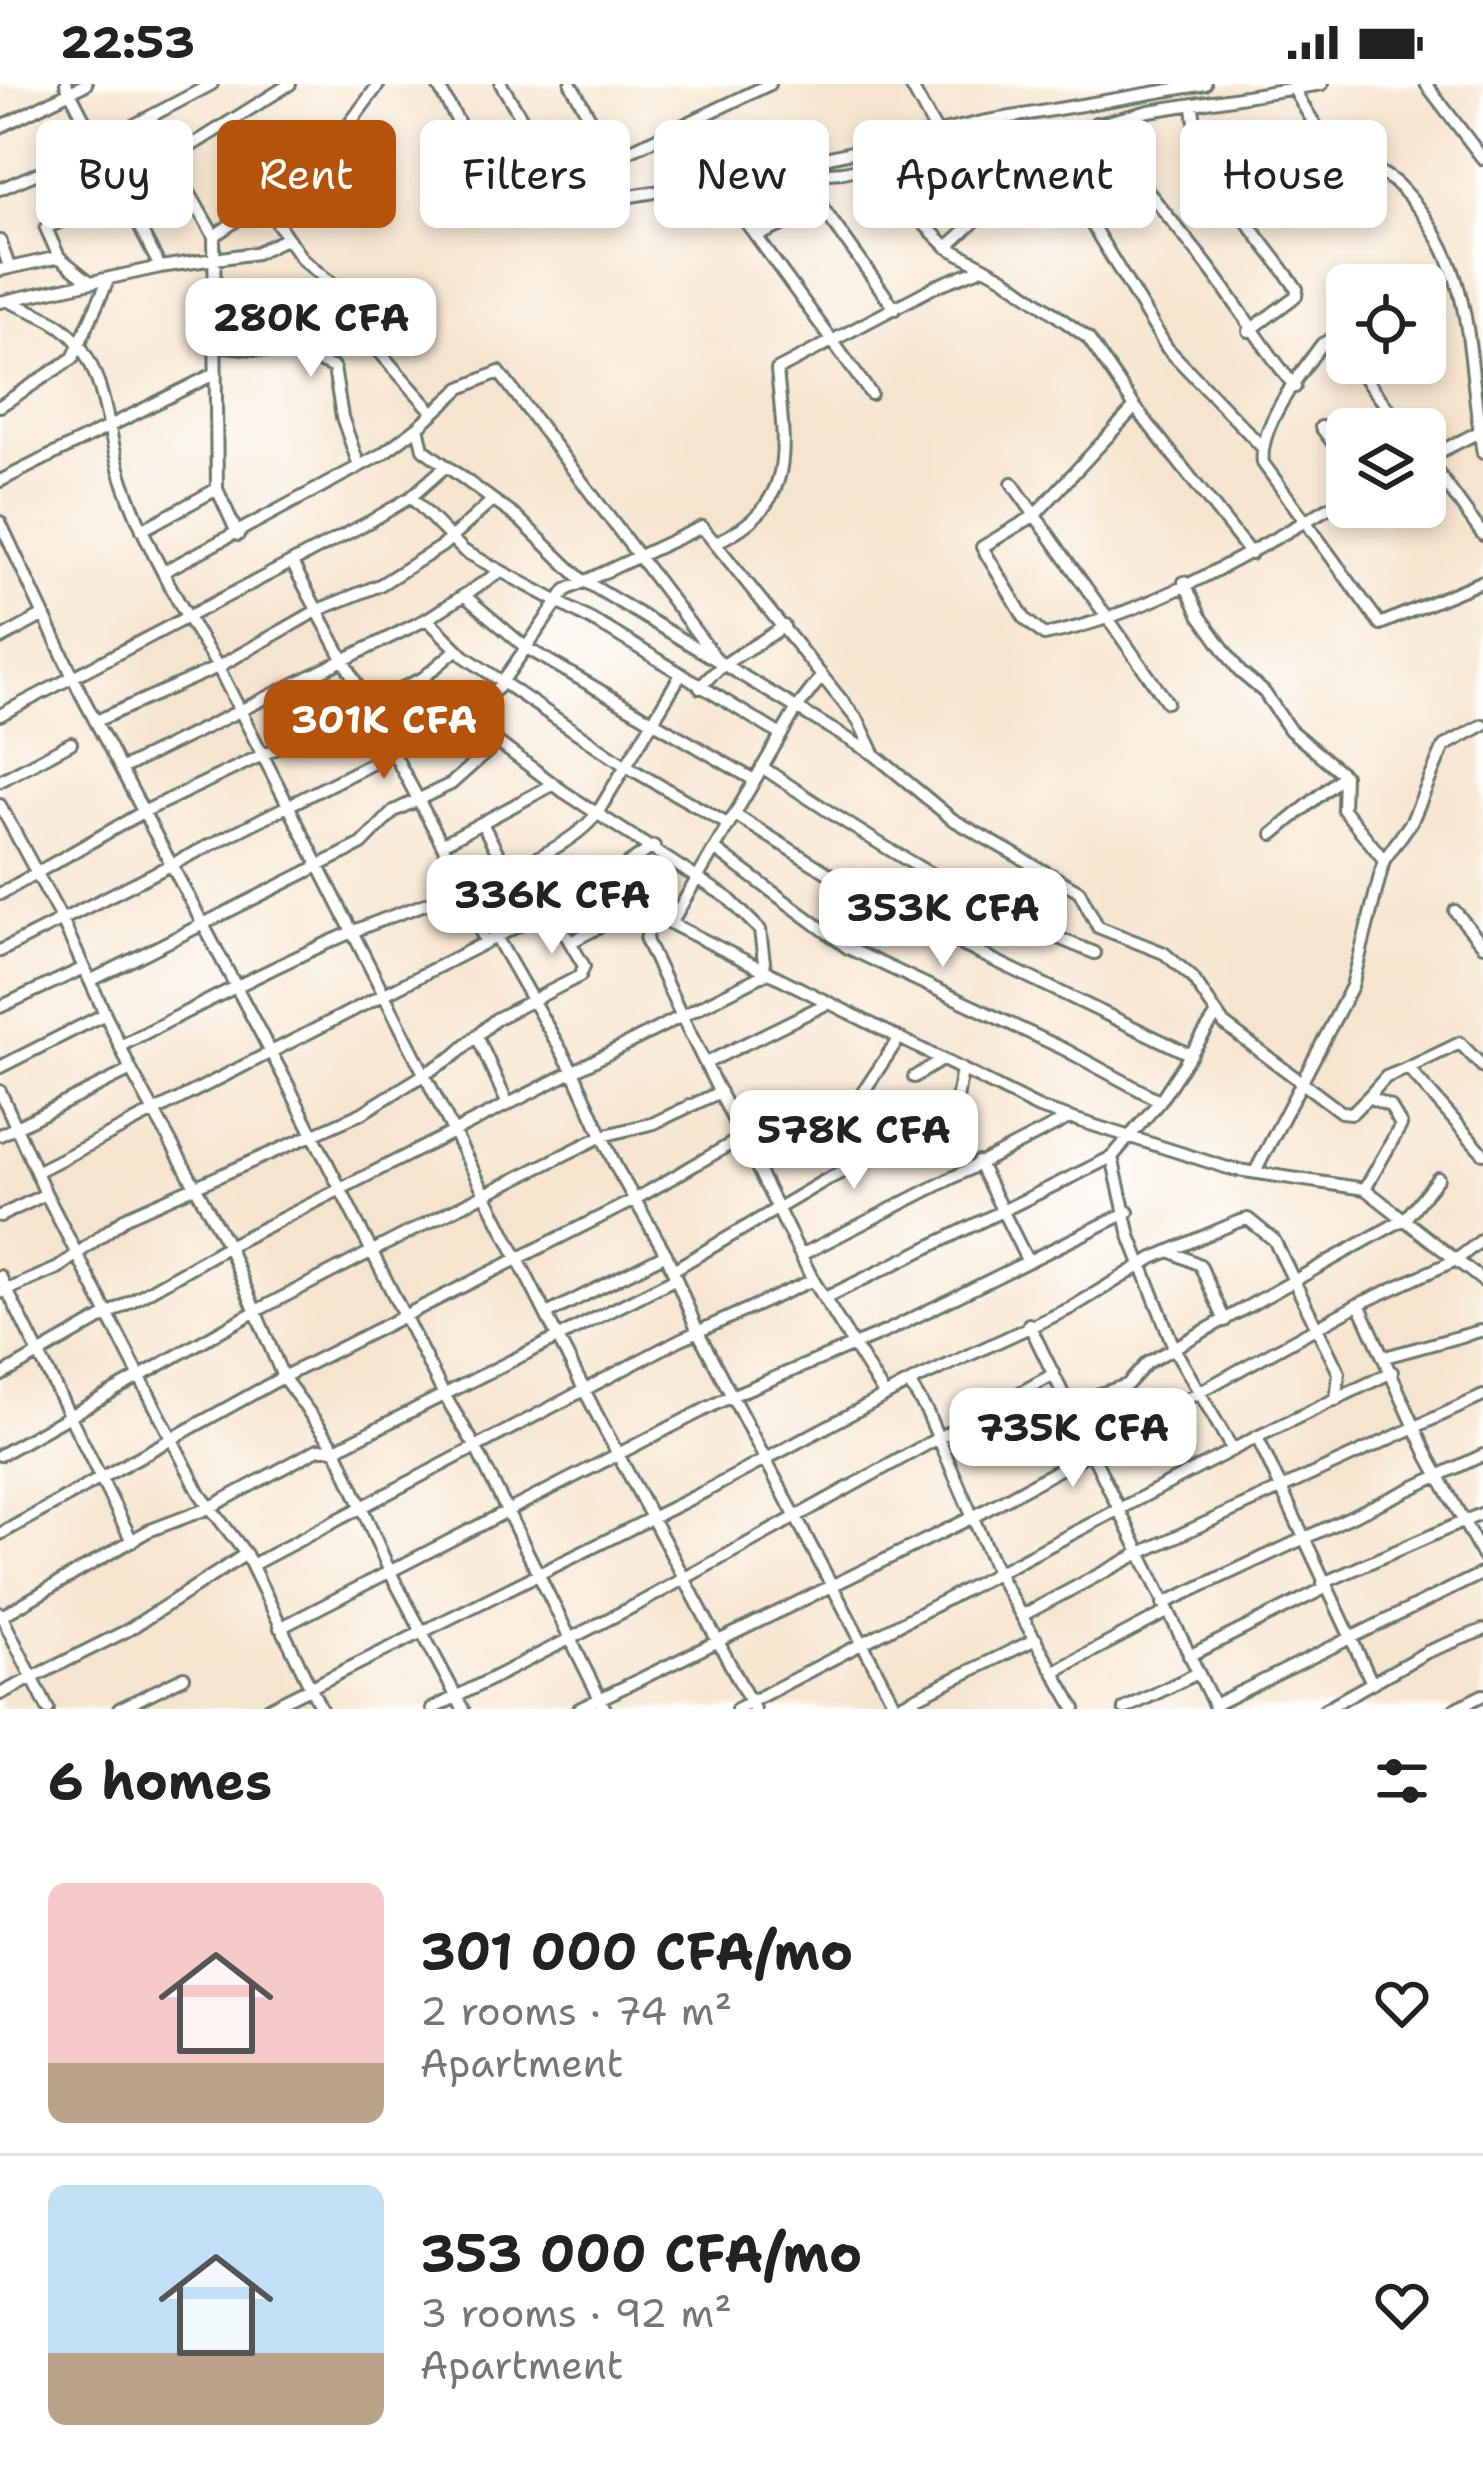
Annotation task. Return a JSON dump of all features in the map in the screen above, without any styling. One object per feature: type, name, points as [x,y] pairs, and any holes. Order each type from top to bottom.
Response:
[{"type":"street","points":[[0,127],[68,88],[86,84]]},
{"type":"street","points":[[144,120],[212,84]]},
{"type":"street","points":[[238,535],[218,489],[214,236],[170,159],[290,84]]},
{"type":"street","points":[[355,120],[379,84]]},
{"type":"street","points":[[437,84],[457,120]]},
{"type":"street","points":[[501,84],[523,120]]},
{"type":"street","points":[[571,84],[591,120]]},
{"type":"street","points":[[630,147],[770,84]]},
{"type":"street","points":[[910,84],[930,120]]},
{"type":"street","points":[[1008,120],[1205,84]]},
{"type":"street","points":[[1111,120],[1322,84]]},
{"type":"street","points":[[1426,84],[1483,159]]},
{"type":"street","points":[[68,88],[86,120]]},
{"type":"street","points":[[1294,89],[1316,130],[1350,158],[1392,179],[1448,248],[1460,292],[1483,453]]},
{"type":"street","points":[[1193,104],[1198,134],[1232,202],[1298,289],[1296,296],[1249,331]]},
{"type":"street","points":[[0,189],[36,173]]},
{"type":"street","points":[[1156,207],[1203,260],[1249,331],[1295,387]]},
{"type":"street","points":[[829,217],[895,309]]},
{"type":"street","points":[[46,228],[58,257],[90,282]]},
{"type":"street","points":[[140,228],[160,267]]},
{"type":"street","points":[[214,236],[227,228]]},
{"type":"street","points":[[279,228],[351,300],[375,347],[431,410]]},
{"type":"street","points":[[754,228],[871,394]]},
{"type":"street","points":[[760,235],[776,228]]},
{"type":"street","points":[[928,228],[947,247],[985,267],[1088,338],[1135,407],[1251,554]]},
{"type":"street","points":[[947,247],[967,228]]},
{"type":"street","points":[[1092,228],[1140,297],[1167,348],[1262,447]]},
{"type":"street","points":[[6,303],[160,267],[256,253],[285,239]]},
{"type":"street","points":[[0,241],[5,268],[58,257]]},
{"type":"street","points":[[717,542],[748,528],[776,495],[782,472],[777,370],[985,267]]},
{"type":"street","points":[[0,406],[67,364],[81,346],[109,278]]},
{"type":"street","points":[[6,303],[45,316],[81,346],[112,426],[123,484],[142,530],[218,668],[584,1390],[752,1706]]},
{"type":"street","points":[[1326,342],[1262,447],[1263,463],[1302,523],[1380,624],[1483,581]]},
{"type":"street","points":[[214,345],[303,354],[334,368],[342,417],[359,466]]},
{"type":"street","points":[[163,572],[359,466],[418,427],[431,410],[474,380],[500,373],[524,411],[642,556],[719,664]]},
{"type":"street","points":[[0,482],[214,374]]},
{"type":"street","points":[[1369,384],[1388,408]]},
{"type":"street","points":[[1135,407],[1034,516],[982,547],[1025,619],[1044,635],[1108,616],[1251,554],[1326,509]]},
{"type":"street","points":[[418,427],[420,444],[493,500],[581,579],[875,755],[952,819],[1079,891],[1098,927],[1164,953],[1192,977],[1217,1014],[1266,1059],[1305,1082],[1341,1112],[1352,1113],[1386,1077],[1460,1043],[1483,1067]]},
{"type":"street","points":[[1321,427],[1326,434]]},
{"type":"street","points":[[1446,448],[1481,431]]},
{"type":"street","points":[[0,715],[412,497],[445,466]]},
{"type":"street","points":[[1012,483],[1167,702]]},
{"type":"street","points":[[1446,484],[1483,535]]},
{"type":"street","points":[[142,530],[218,489]]},
{"type":"street","points":[[412,497],[451,538],[500,572],[608,629],[781,735]]},
{"type":"street","points":[[96,721],[218,668],[318,610],[380,585],[451,538],[493,500]]},
{"type":"street","points":[[0,522],[96,721],[442,1393],[475,1446],[603,1704]]},
{"type":"street","points":[[0,951],[464,717],[503,680],[553,604],[581,579],[702,527],[859,722],[875,755]]},
{"type":"street","points":[[292,563],[463,890],[490,938],[535,999],[574,1073],[634,1200],[666,1254],[698,1332],[895,1708],[1036,1639]]},
{"type":"street","points":[[121,769],[427,619],[500,572]]},
{"type":"street","points":[[1184,582],[1200,616],[1240,672],[1264,692],[1290,730],[1344,775]]},
{"type":"street","points":[[465,596],[525,646],[754,780]]},
{"type":"street","points":[[0,640],[44,615]]},
{"type":"street","points":[[427,619],[455,651],[626,766],[732,820],[879,905],[1191,1055]]},
{"type":"street","points":[[700,688],[719,664],[741,657],[784,626]]},
{"type":"street","points":[[0,894],[143,812],[261,760],[431,674],[455,651]]},
{"type":"street","points":[[122,1045],[353,931],[463,890],[581,829],[598,812],[680,676]]},
{"type":"street","points":[[671,923],[797,708],[822,676]]},
{"type":"street","points":[[464,717],[554,784],[701,877],[754,920],[765,947],[767,971]]},
{"type":"street","points":[[1256,1172],[1352,986],[1384,860],[1412,821],[1444,746],[1483,724]]},
{"type":"street","points":[[90,981],[362,844],[394,811],[451,784],[497,742]]},
{"type":"street","points":[[0,781],[71,743]]},
{"type":"street","points":[[762,767],[878,846],[989,907],[1095,953]]},
{"type":"street","points":[[1273,835],[1344,775]]},
{"type":"street","points":[[1344,775],[1343,809],[1384,860]]},
{"type":"street","points":[[442,844],[554,784]]},
{"type":"street","points":[[0,805],[62,918],[131,1070],[228,1246],[284,1377],[335,1449],[390,1572],[463,1709]]},
{"type":"street","points":[[483,825],[506,869]]},
{"type":"street","points":[[36,1172],[551,910],[654,846]]},
{"type":"street","points":[[716,850],[848,948],[1064,1049],[1160,1101]]},
{"type":"street","points":[[596,886],[897,1041],[1069,1118],[1129,1140],[1256,1172],[1365,1189],[1483,1281]]},
{"type":"street","points":[[571,942],[637,907]]},
{"type":"street","points":[[4,1292],[77,1254],[128,1216],[362,1113],[496,1019],[584,971],[551,910]]},
{"type":"street","points":[[1455,911],[1483,945]]},
{"type":"street","points":[[652,915],[646,940],[682,1017],[814,1280],[885,1396]]},
{"type":"street","points":[[0,1006],[84,968]]},
{"type":"street","points":[[0,1376],[228,1246],[767,971]]},
{"type":"street","points":[[706,1063],[826,1004]]},
{"type":"street","points":[[0,1067],[105,1014]]},
{"type":"street","points":[[825,1298],[1112,1156],[1160,1101],[1217,1014]]},
{"type":"street","points":[[477,1036],[508,1105]]},
{"type":"street","points":[[756,1164],[856,1103],[897,1041]]},
{"type":"street","points":[[914,1077],[942,1060]]},
{"type":"street","points":[[1408,1068],[1483,1153]]},
{"type":"street","points":[[48,1709],[0,1615],[132,1541],[208,1508],[318,1449],[335,1449],[674,1274],[778,1208],[954,1118],[962,1069]]},
{"type":"street","points":[[0,1135],[131,1070]]},
{"type":"street","points":[[0,1091],[46,1194],[208,1508],[249,1560],[321,1709]]},
{"type":"street","points":[[0,1455],[256,1311],[486,1193],[602,1136],[654,1123],[720,1092]]},
{"type":"street","points":[[1365,1189],[1401,1126],[1390,1106],[1368,1097]]},
{"type":"street","points":[[0,1534],[284,1377],[634,1200],[786,1112]]},
{"type":"street","points":[[801,1255],[1069,1118]]},
{"type":"street","points":[[1112,1156],[1141,1266],[1175,1350],[1231,1447]]},
{"type":"street","points":[[978,1162],[1027,1260]]},
{"type":"street","points":[[1068,1405],[1127,1385],[1147,1363],[1406,1218],[1438,1178]]},
{"type":"street","points":[[0,1216],[46,1194]]},
{"type":"street","points":[[280,1628],[731,1396],[854,1345],[1128,1212]]},
{"type":"street","points":[[267,1709],[652,1518],[909,1383],[1071,1308],[1168,1251],[1248,1219],[1274,1240],[1340,1373],[1336,1400]]},
{"type":"street","points":[[579,1709],[603,1704],[719,1640],[973,1517],[1359,1304],[1456,1259],[1483,1239]]},
{"type":"street","points":[[1168,1251],[1200,1265],[1225,1321]]},
{"type":"street","points":[[547,1314],[666,1254]]},
{"type":"street","points":[[0,1276],[132,1541]]},
{"type":"street","points":[[0,1694],[128,1630],[249,1560],[363,1508],[698,1332],[814,1280]]},
{"type":"street","points":[[1359,1304],[1438,1474],[1483,1557]]},
{"type":"street","points":[[1029,1324],[1215,1707],[1348,1636],[1483,1573]]},
{"type":"street","points":[[1385,1358],[1480,1330]]},
{"type":"street","points":[[737,1709],[752,1706],[1231,1447],[1392,1372]]},
{"type":"street","points":[[432,1709],[685,1578],[1054,1374]]},
{"type":"street","points":[[909,1383],[928,1412],[936,1442],[997,1573],[1076,1709]]},
{"type":"street","points":[[1023,1615],[1138,1554],[1483,1396]]},
{"type":"street","points":[[1257,1437],[1372,1683]]},
{"type":"street","points":[[1055,1671],[1303,1537],[1483,1454]]},
{"type":"street","points":[[1189,1656],[1324,1586],[1483,1514]]},
{"type":"street","points":[[1325,1709],[1483,1630]]},
{"type":"street","points":[[1124,1709],[1198,1673]]},
{"type":"street","points":[[119,1709],[184,1677]]},
{"type":"street","points":[[1455,1709],[1483,1695]]}]
